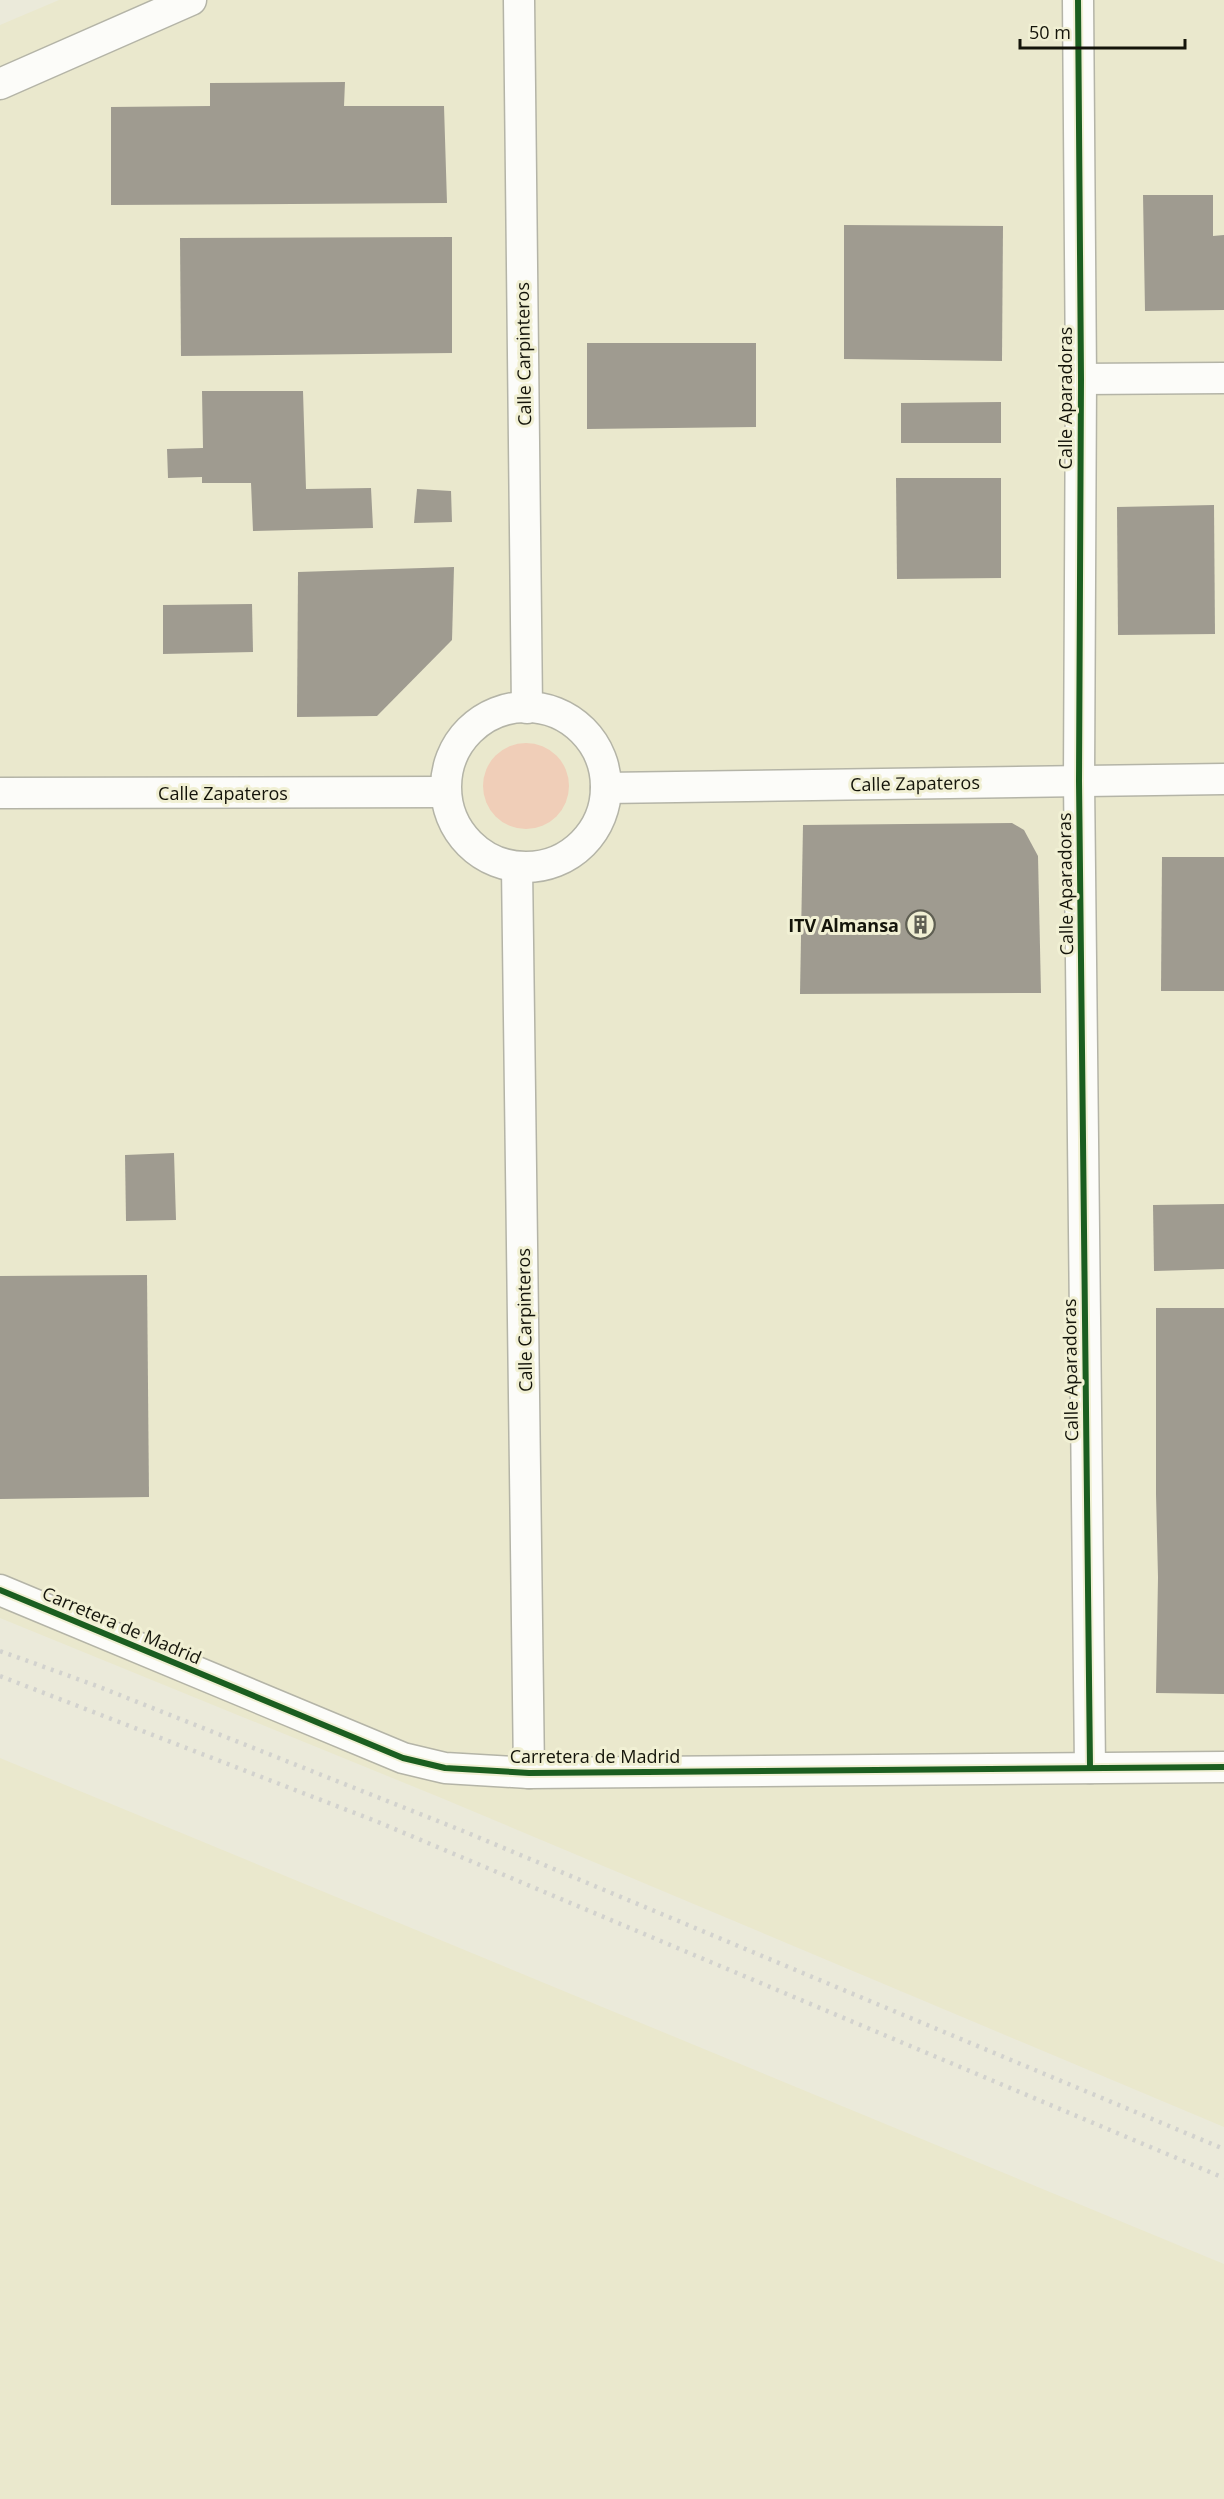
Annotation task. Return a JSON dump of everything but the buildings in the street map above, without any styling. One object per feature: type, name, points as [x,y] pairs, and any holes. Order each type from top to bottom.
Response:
[{"type":"street","points":[[0,84],[191,0]]},
{"type":"street","name":"Calle Carpinteros","points":[[519,0],[527,708]]},
{"type":"street","name":"Calle Aparadoras","points":[[1078,0],[1081,379],[1079,781],[1090,1768]]},
{"type":"street","points":[[1081,379],[1224,378]]},
{"type":"street","points":[[527,708],[555,712],[576,724],[592,742],[603,764],[606,788],[601,814],[588,837],[569,855],[544,865],[518,867],[495,861],[476,850],[460,834],[450,814],[445,792],[448,765],[460,740],[480,722],[504,710],[527,708]]},
{"type":"street","name":"Calle Zapateros","points":[[606,788],[1224,779]]},
{"type":"street","name":"Calle Zapateros","points":[[0,794],[445,792]]},
{"type":"street","name":"Calle Carpinteros","points":[[518,867],[529,1773]]},
{"type":"street","name":"Carretera de Madrid","points":[[0,1590],[403,1758],[445,1768],[529,1773],[1224,1767]]},
{"type":"shaded area","points":[[59,0],[1224,0],[1224,2127],[439,1797],[0,1618],[0,25]]},
{"type":"shaded area","points":[[526,743],[550,750],[562,762],[569,786],[562,810],[550,822],[526,829],[502,822],[490,810],[483,786],[490,762],[502,750]]},
{"type":"shaded area","points":[[0,1758],[1224,2264],[1224,2499],[0,2499]]},
{"type":"railway","points":[[0,1651],[97,1686],[463,1831],[1224,2149]]},
{"type":"railway","points":[[0,1676],[378,1822],[1224,2178]]},
{"type":"cycle path","points":[[1078,0],[1081,379],[1079,781],[1090,1768]]},
{"type":"cycle path","points":[[0,1590],[403,1758],[445,1768],[529,1773],[1224,1767]]},
{"type":"place","name":"ITV Almansa","points":[[920,925]]}]
